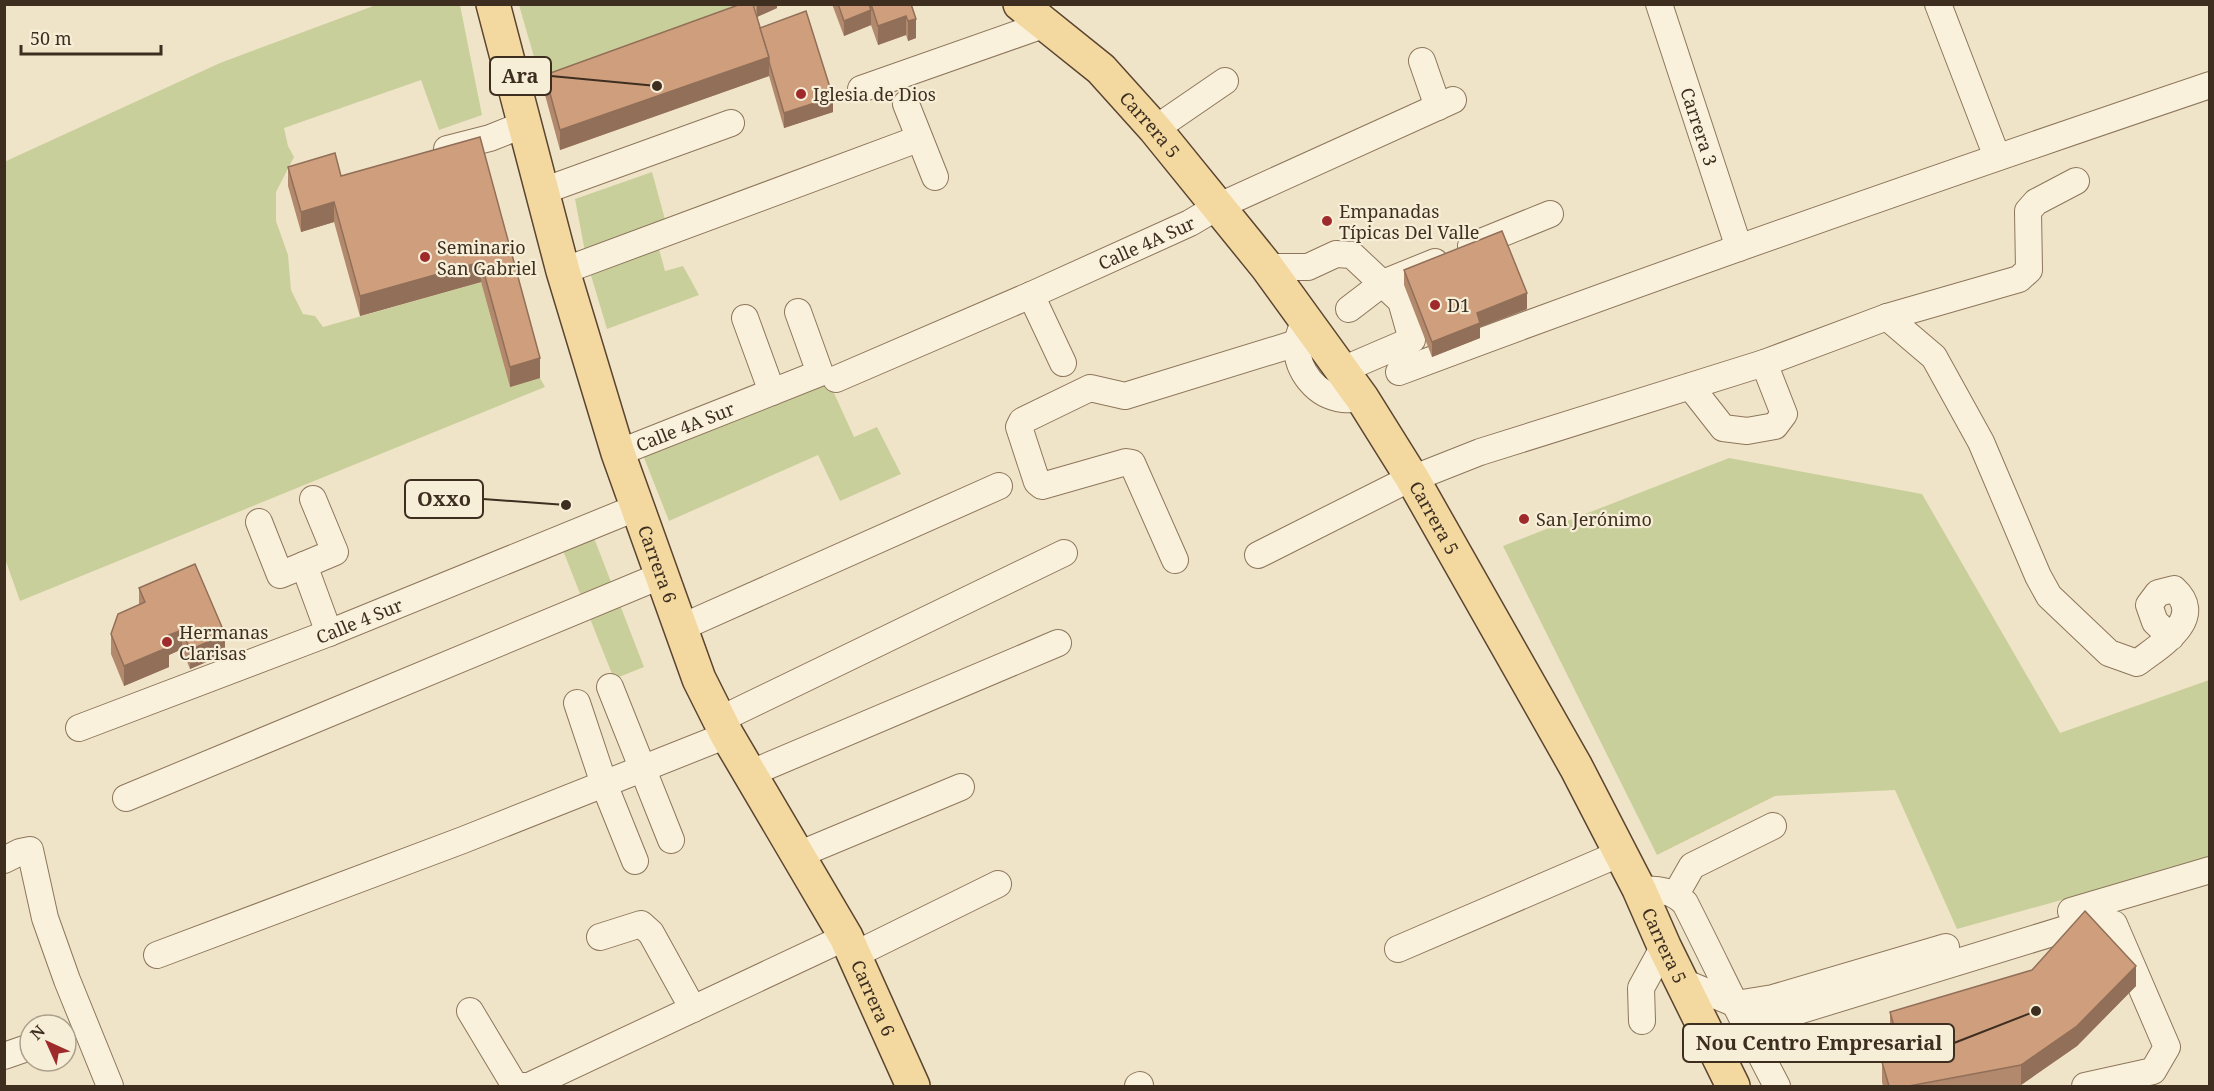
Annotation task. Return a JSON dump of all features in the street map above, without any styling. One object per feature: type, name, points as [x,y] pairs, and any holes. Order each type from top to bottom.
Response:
[{"type":"main road","name":"Carrera 6","points":[[493,4],[563,271],[618,453],[660,576],[699,679],[749,774],[850,946],[914,1086]]},
{"type":"main road","points":[[1020,4],[1048,14]]},
{"type":"main road","name":"Carrera 5","points":[[1048,14],[1155,129],[1267,267],[1301,331],[1342,370],[1362,398],[1412,478],[1576,767],[1639,889],[1664,946],[1733,1086]]},
{"type":"street","name":"Carrera 3","points":[[1659,4],[1739,248]]},
{"type":"street","points":[[1938,4],[1997,157]]},
{"type":"street","points":[[861,89],[1048,14]]},
{"type":"street","name":"Calle 4A Sur","points":[[618,453],[772,392],[828,376],[1031,296],[1190,223],[1217,207],[1446,104],[1422,61]]},
{"type":"street","points":[[1155,129],[1225,81]]},
{"type":"street","points":[[1400,372],[1739,248],[2210,85]]},
{"type":"street","points":[[906,104],[935,177]]},
{"type":"street","points":[[543,191],[731,123]]},
{"type":"street","points":[[421,156],[490,138],[525,124]]},
{"type":"street","points":[[563,271],[918,139]]},
{"type":"street","points":[[1258,555],[1412,478],[1480,452],[1764,363],[1887,317],[2019,279],[2029,270],[2028,211],[2036,202],[2076,181]]},
{"type":"street","points":[[1349,309],[1383,283],[1550,214]]},
{"type":"street","points":[[1267,267],[1308,267],[1336,254],[1352,255],[1401,302],[1412,340],[1342,370]]},
{"type":"street","points":[[1031,296],[1063,363]]},
{"type":"street","points":[[798,312],[828,376]]},
{"type":"street","points":[[1887,317],[1934,357],[1981,442],[2038,576],[2049,596],[2109,653],[2137,663],[2171,637]]},
{"type":"street","points":[[745,318],[772,392]]},
{"type":"street","points":[[1175,560],[1132,463],[1126,462],[1042,486],[1037,482],[1018,427],[1022,421],[1090,388],[1125,396],[1301,331],[1299,363],[1308,380],[1323,393],[1342,399],[1362,398]]},
{"type":"street","points":[[1689,386],[1723,428],[1747,431],[1775,426],[1784,414],[1764,363]]},
{"type":"street","points":[[680,628],[999,486]]},
{"type":"street","points":[[260,522],[280,575],[335,552],[313,499]]},
{"type":"street","name":"Calle 4 Sur","points":[[79,728],[329,633],[638,507]]},
{"type":"street","points":[[157,955],[452,844],[688,751],[723,727],[1064,553]]},
{"type":"street","points":[[304,565],[329,633]]},
{"type":"street","points":[[126,798],[660,576]]},
{"type":"street","points":[[749,774],[1058,643]]},
{"type":"street","points":[[610,687],[671,840]]},
{"type":"street","points":[[577,703],[604,784],[635,861]]},
{"type":"street","points":[[798,855],[961,787]]},
{"type":"street","points":[[1676,894],[1692,866],[1773,826]]},
{"type":"street","points":[[4,860],[30,850],[45,918],[72,1013]]},
{"type":"street","points":[[1398,950],[1621,853]]},
{"type":"street","points":[[1683,982],[1736,1004],[1773,998],[2210,870]]},
{"type":"street","points":[[470,1011],[515,1086],[529,1086],[693,1009],[998,884]]},
{"type":"street","points":[[1639,889],[1665,890],[1676,894],[1685,903],[1777,1086]]},
{"type":"street","points":[[1746,1027],[2098,919],[2114,924],[2167,1047],[2153,1071],[2085,1086]]},
{"type":"street","points":[[600,937],[641,924],[651,933],[693,1009]]},
{"type":"street","points":[[1642,1021],[1641,988],[1664,946]]},
{"type":"street","points":[[78,1032],[110,1086]]},
{"type":"green space","points":[[376,5],[460,5],[482,115],[439,130],[421,80],[284,128],[288,146],[294,157],[276,192],[276,221],[288,255],[291,290],[303,314],[315,316],[323,327],[481,282],[510,387],[540,378],[545,387],[20,601],[4,556],[4,162],[220,63]]},
{"type":"green space","points":[[519,5],[755,5],[757,17],[545,95]]},
{"type":"green space","points":[[652,172],[672,245],[659,249],[665,271],[683,266],[699,295],[607,329],[587,262],[575,199]]},
{"type":"green space","points":[[828,380],[854,437],[877,427],[901,474],[840,501],[818,455],[669,521],[641,450]]},
{"type":"green space","points":[[1729,458],[1922,494],[2060,733],[2209,680],[2209,859],[1957,929],[1895,790],[1775,796],[1657,855],[1503,546]]},
{"type":"green space","points":[[594,538],[644,667],[614,679],[562,548]]},
{"type":"building","points":[[741,4],[753,4],[769,57],[560,130],[545,75]]},
{"type":"building","points":[[838,4],[869,4],[871,10],[844,21]]},
{"type":"building","points":[[871,4],[911,4],[916,19],[908,21],[906,16],[878,26]]},
{"type":"building","name":"Iglesia de Dios","points":[[806,11],[833,97],[784,113],[760,28]]},
{"type":"building","name":"Seminario San Gabriel","points":[[480,137],[540,358],[510,367],[481,262],[360,296],[334,202],[301,212],[288,167],[335,153],[341,176]]},
{"type":"building","points":[[1502,231],[1527,293],[1477,313],[1480,323],[1432,342],[1404,270]]},
{"type":"building","name":"Hermanas Clarisas","points":[[195,564],[225,634],[190,650],[182,630],[164,637],[169,647],[124,666],[111,634],[118,614],[145,602],[139,588]]},
{"type":"building","points":[[2085,911],[2136,966],[2077,1026],[2021,1065],[1909,1086],[1889,1086],[1882,1062],[1902,1055],[1890,1012],[2032,970]]},
{"type":"place","name":"Ara","points":[[657,86]]},
{"type":"place","name":"Iglesia de Dios","points":[[801,94]]},
{"type":"place","name":"Empanadas Típicas Del Valle","points":[[1327,221]]},
{"type":"place","name":"Seminario San Gabriel","points":[[425,257]]},
{"type":"place","name":"D1","points":[[1435,305]]},
{"type":"place","name":"Oxxo","points":[[566,505]]},
{"type":"place","name":"San Jerónimo","points":[[1524,519]]},
{"type":"place","name":"Hermanas Clarisas","points":[[167,642]]},
{"type":"place","name":"Nou Centro Empresarial","points":[[2036,1011]]}]
